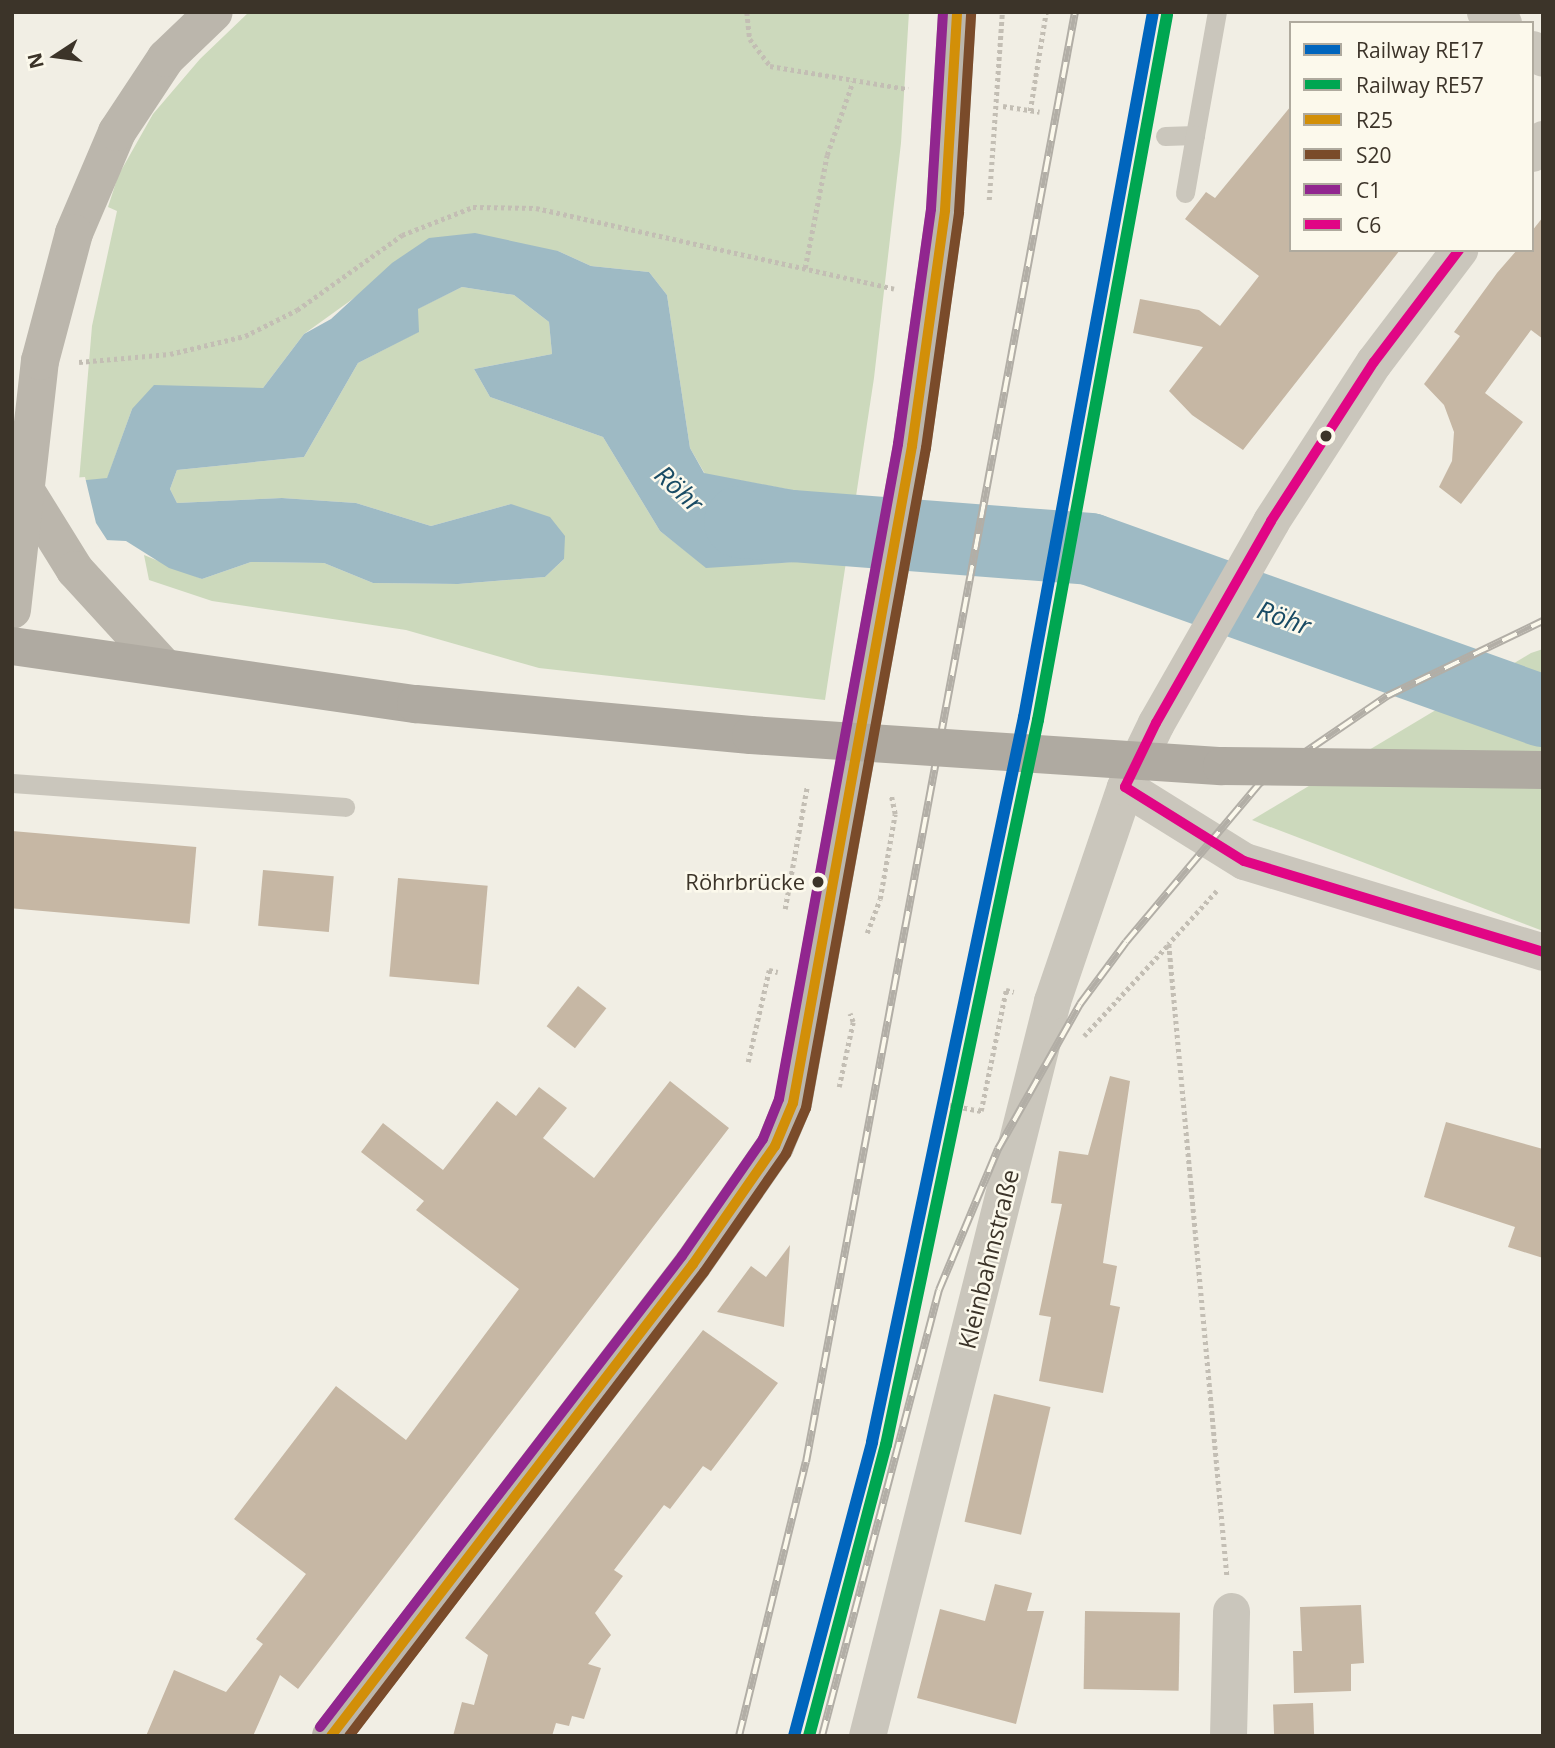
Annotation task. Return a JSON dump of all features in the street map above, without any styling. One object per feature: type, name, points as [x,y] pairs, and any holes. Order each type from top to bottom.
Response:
[{"type":"main road","points":[[12,646],[162,665],[416,704],[765,736],[1222,766],[1543,769]]},
{"type":"street","points":[[12,610],[40,361],[74,233],[117,132],[166,58],[214,12]]},
{"type":"street","points":[[331,1736],[596,1394],[775,1146],[793,1103],[912,446],[945,210],[957,12]]},
{"type":"street","name":"Kleinbahnstraße","points":[[867,1736],[1052,1001],[1125,787],[1156,723],[1271,521],[1374,362],[1457,252]]},
{"type":"street","points":[[26,491],[75,570],[162,665]]},
{"type":"street","points":[[1125,787],[1244,861],[1543,952]]},
{"type":"street","points":[[1227,1736],[1231,1611]]},
{"type":"lane","points":[[1185,193],[1217,12]]},
{"type":"lane","points":[[1165,136],[1195,135]]},
{"type":"lane","points":[[12,783],[345,807]]},
{"type":"path","points":[[747,12],[750,39],[770,66],[853,82],[908,89]]},
{"type":"path","points":[[1030,111],[1046,12]]},
{"type":"path","points":[[805,268],[827,155],[853,82]]},
{"type":"path","points":[[1003,106],[1040,112]]},
{"type":"path","points":[[69,362],[133,359],[245,336],[297,310],[402,235],[474,207],[536,208],[901,291]]},
{"type":"path","points":[[1081,1040],[1244,861]]},
{"type":"path","points":[[1169,944],[1231,1611]]},
{"type":"path","points":[[748,1062],[769,970],[791,976]]},
{"type":"path","points":[[841,1083],[853,1022]]},
{"type":"path","points":[[950,1105],[981,1111],[993,1045]]},
{"type":"green space","points":[[249,12],[909,12],[901,143],[874,378],[825,700],[539,668],[406,630],[212,601],[149,580],[144,555],[202,579],[251,562],[324,563],[373,583],[458,584],[545,577],[564,559],[511,504],[431,526],[356,503],[282,498],[177,503],[170,489],[177,470],[304,457],[358,363],[418,332],[417,309],[462,287],[514,295],[549,322],[552,354],[474,369],[490,397],[603,437],[660,531],[706,567],[829,560],[846,500],[705,474],[690,448],[667,295],[649,272],[591,266],[558,251],[361,293],[304,334],[263,388],[223,388],[132,409],[107,479],[79,481],[92,326],[117,211],[108,207],[118,176],[153,114],[200,59]]},
{"type":"green space","points":[[1543,649],[1543,931],[1252,820],[1531,653]]},
{"type":"water","points":[[475,233],[558,251],[591,266],[649,272],[667,295],[690,448],[704,473],[846,500],[829,560],[706,568],[660,531],[603,437],[490,397],[474,369],[552,354],[549,322],[514,295],[462,287],[418,309],[419,332],[358,363],[304,457],[177,470],[170,489],[177,503],[282,498],[356,503],[431,526],[511,504],[550,517],[565,536],[564,559],[545,577],[458,584],[373,583],[324,563],[251,562],[202,579],[169,568],[126,541],[105,540],[56,483],[107,478],[132,409],[154,385],[263,388],[304,334],[331,319],[392,263],[429,238]]},
{"type":"pier","points":[[12,471],[56,479],[85,477],[96,523],[109,543],[46,563],[12,557]]},
{"type":"building","points":[[1289,108],[1289,252],[1398,252],[1243,450],[1192,415],[1169,391],[1203,347],[1133,333],[1140,299],[1199,310],[1220,326],[1259,276],[1185,219],[1206,192],[1215,198]]},
{"type":"building","points":[[1543,217],[1543,339],[1531,330],[1485,393],[1523,422],[1461,504],[1439,487],[1452,461],[1454,432],[1444,405],[1424,384],[1460,336],[1454,332],[1497,273],[1515,252],[1534,252],[1534,228]]},
{"type":"building","points":[[12,831],[196,847],[190,924],[12,908]]},
{"type":"building","points":[[263,870],[334,876],[329,932],[258,926]]},
{"type":"building","points":[[398,878],[488,886],[479,984],[389,977]]},
{"type":"building","points":[[578,986],[606,1008],[575,1048],[547,1026]]},
{"type":"building","points":[[1110,1076],[1130,1081],[1103,1263],[1117,1266],[1110,1305],[1120,1307],[1103,1393],[1039,1381],[1051,1317],[1039,1315],[1062,1204],[1051,1203],[1059,1151],[1088,1155]]},
{"type":"building","points":[[670,1081],[729,1128],[298,1689],[280,1675],[253,1736],[146,1736],[174,1670],[226,1692],[263,1644],[256,1639],[306,1574],[234,1519],[336,1386],[406,1440],[519,1289],[416,1210],[424,1201],[361,1152],[383,1123],[443,1170],[497,1101],[516,1116],[539,1087],[567,1108],[543,1138],[594,1178]]},
{"type":"building","points":[[1446,1122],[1543,1149],[1543,1258],[1508,1247],[1515,1227],[1424,1197]]},
{"type":"building","points":[[790,1245],[784,1327],[717,1312],[751,1266],[766,1277]]},
{"type":"building","points":[[703,1330],[778,1383],[711,1471],[703,1466],[670,1509],[664,1505],[614,1570],[623,1576],[595,1613],[611,1635],[588,1664],[601,1668],[584,1719],[572,1716],[569,1726],[556,1723],[552,1736],[453,1736],[462,1702],[474,1705],[488,1655],[465,1638]]},
{"type":"building","points":[[994,1394],[1051,1407],[1021,1535],[965,1522]]},
{"type":"building","points":[[995,1584],[1032,1593],[1027,1611],[1044,1611],[1016,1724],[917,1698],[940,1609],[985,1621]]},
{"type":"building","points":[[1361,1605],[1364,1663],[1351,1664],[1351,1691],[1294,1693],[1293,1651],[1302,1651],[1300,1607]]},
{"type":"building","points":[[1085,1611],[1180,1613],[1179,1691],[1084,1689]]},
{"type":"building","points":[[1313,1703],[1314,1736],[1274,1736],[1273,1704]]},
{"type":"waterway","name":"Röhr","points":[[740,522],[1090,549],[1543,711]]},
{"type":"railway","points":[[739,1736],[806,1462],[1075,12]]},
{"type":"railway","points":[[822,1736],[939,1290],[998,1149],[1080,1004],[1126,942],[1260,783],[1387,696],[1543,621]]},
{"type":"rail line","name":"RE17","points":[[794,1736],[872,1442],[1024,717],[1153,12]]},
{"type":"rail line","name":"RE57","points":[[809,1736],[886,1445],[1038,720],[1167,15]]},
{"type":"transit line","name":"C1","points":[[320,1727],[682,1256],[763,1139],[779,1099],[898,444],[931,209],[943,12]]},
{"type":"transit line","name":"R25","points":[[331,1736],[693,1264],[775,1146],[793,1103],[912,446],[945,210],[957,12]]},
{"type":"transit line","name":"S20","points":[[349,1736],[704,1272],[786,1154],[806,1108],[926,448],[959,212],[971,13]]},
{"type":"transit line","name":"C6","points":[[1125,787],[1156,723],[1271,521],[1374,362],[1457,252]]},
{"type":"transit line","name":"C6","points":[[1125,787],[1244,861],[1543,952]]},
{"type":"place","name":"Röhrbrücke","points":[[818,882]]}]
